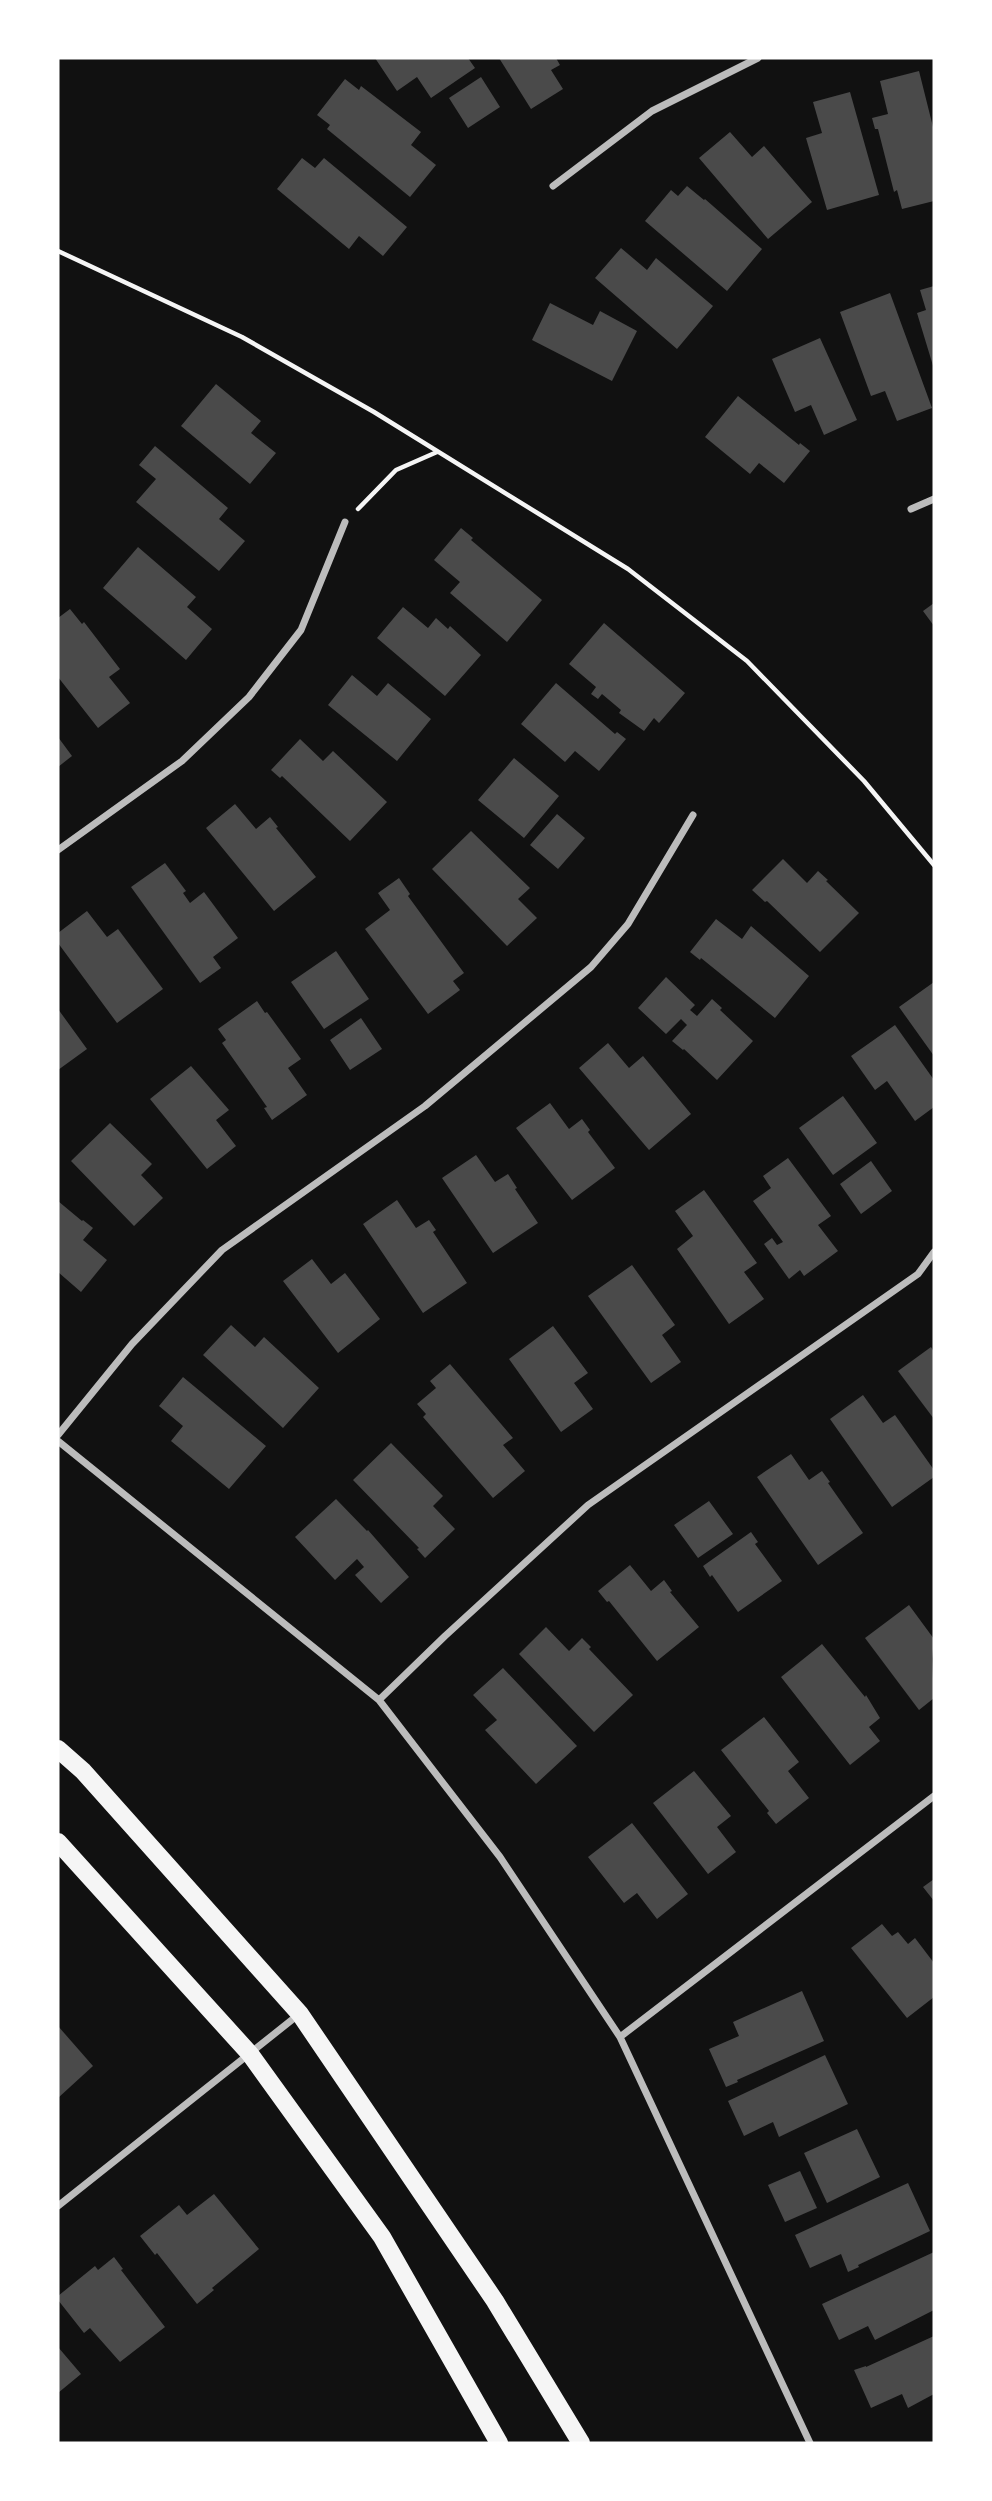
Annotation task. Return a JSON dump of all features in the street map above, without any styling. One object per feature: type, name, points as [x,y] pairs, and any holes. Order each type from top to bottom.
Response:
[{"type":"main road","points":[[58,1749],[83,1771],[300,2014],[495,2301],[581,2443]]},
{"type":"main road","points":[[58,1842],[250,2054],[382,2237],[499,2443]]},
{"type":"street","points":[[553,186],[652,111],[758,58]]},
{"type":"street","points":[[911,509],[934,499]]},
{"type":"street","points":[[58,850],[183,761],[249,697],[301,630],[345,522]]},
{"type":"street","points":[[58,1435],[132,1344],[222,1250],[425,1106],[591,967],[628,924],[693,815]]},
{"type":"street","points":[[379,1700],[588,1505],[918,1274],[934,1252]]},
{"type":"street","points":[[58,1441],[379,1700],[499,1857],[620,2037],[810,2443]]},
{"type":"street","points":[[620,2037],[934,1797]]},
{"type":"street","points":[[58,2206],[300,2014]]},
{"type":"path","points":[[58,251],[242,337],[374,412],[628,569],[747,661],[864,781],[934,865]]},
{"type":"path","points":[[345,522],[396,470],[438,452]]},
{"type":"building","points":[[375,58],[468,58],[475,68],[431,98],[417,77],[397,91]]},
{"type":"building","points":[[499,58],[556,58],[560,65],[551,70],[563,89],[531,109]]},
{"type":"building","points":[[919,71],[934,131],[934,201],[902,209],[897,190],[894,192],[878,129],[875,129],[872,118],[888,114],[880,81]]},
{"type":"building","points":[[481,77],[500,107],[468,128],[449,98]]},
{"type":"building","points":[[345,79],[359,90],[361,86],[421,132],[411,145],[436,165],[410,197],[327,129],[330,125],[317,115]]},
{"type":"building","points":[[850,92],[879,195],[827,210],[806,138],[822,133],[813,102]]},
{"type":"building","points":[[730,132],[752,157],[764,146],[812,202],[768,239],[699,158]]},
{"type":"building","points":[[302,158],[315,168],[324,158],[407,227],[383,256],[359,236],[349,249],[277,189]]},
{"type":"building","points":[[687,186],[762,249],[727,291],[645,221],[671,190],[678,196]]},
{"type":"building","points":[[621,248],[647,270],[656,258],[713,306],[677,349],[595,278]]},
{"type":"building","points":[[934,286],[934,369],[917,313],[926,310],[920,290]]},
{"type":"building","points":[[890,293],[932,408],[897,421],[885,391],[871,396],[840,312]]},
{"type":"building","points":[[550,303],[593,325],[600,311],[637,331],[612,381],[532,340]]},
{"type":"building","points":[[820,338],[857,420],[824,435],[811,405],[795,412],[772,359]]},
{"type":"building","points":[[216,384],[261,421],[251,433],[276,453],[250,484],[181,426]]},
{"type":"building","points":[[738,396],[810,451],[784,483],[759,463],[750,474],[705,437]]},
{"type":"building","points":[[155,446],[228,508],[219,519],[245,541],[219,571],[136,502],[156,479],[139,465]]},
{"type":"building","points":[[461,528],[473,538],[471,540],[542,600],[507,642],[450,593],[460,582],[434,560]]},
{"type":"building","points":[[138,547],[196,597],[187,607],[212,629],[186,660],[103,588]]},
{"type":"building","points":[[934,603],[934,626],[923,611]]},
{"type":"building","points":[[403,607],[428,628],[436,618],[448,629],[450,626],[481,655],[445,696],[377,638]]},
{"type":"building","points":[[70,609],[82,624],[84,622],[120,669],[109,677],[130,703],[98,728],[58,677],[58,618]]},
{"type":"building","points":[[604,623],[685,693],[659,723],[654,718],[644,731],[619,713],[621,710],[602,694],[598,699],[591,694],[596,687],[569,664]]},
{"type":"building","points":[[352,675],[377,696],[388,683],[431,719],[397,761],[328,705]]},
{"type":"building","points":[[556,683],[615,734],[617,732],[626,739],[599,771],[575,751],[565,762],[521,724]]},
{"type":"building","points":[[58,737],[72,756],[58,767]]},
{"type":"building","points":[[300,739],[323,761],[333,751],[387,802],[350,841],[282,776],[280,778],[271,770]]},
{"type":"building","points":[[514,758],[559,796],[524,838],[478,800]]},
{"type":"building","points":[[235,804],[256,829],[270,817],[316,877],[274,911],[206,828]]},
{"type":"building","points":[[557,814],[585,838],[558,869],[530,845]]},
{"type":"building","points":[[471,831],[530,888],[518,899],[537,918],[507,946],[432,869]]},
{"type":"building","points":[[783,859],[807,883],[818,871],[859,913],[820,952],[752,890]]},
{"type":"building","points":[[165,863],[186,891],[183,893],[190,903],[204,892],[238,938],[213,957],[221,968],[200,983],[131,887]]},
{"type":"building","points":[[399,878],[410,894],[408,896],[464,973],[453,981],[460,990],[428,1014],[365,929],[390,910],[378,893]]},
{"type":"building","points":[[87,911],[107,937],[118,929],[163,989],[117,1023],[58,943],[58,933]]},
{"type":"building","points":[[716,919],[742,939],[751,926],[809,976],[775,1018],[690,952]]},
{"type":"building","points":[[336,951],[369,999],[324,1029],[291,982]]},
{"type":"building","points":[[666,977],[695,1005],[690,1010],[697,1016],[712,999],[753,1041],[717,1080],[672,1041],[687,1025],[681,1019],[666,1034],[638,1008]]},
{"type":"building","points":[[934,982],[934,1056],[899,1007]]},
{"type":"building","points":[[257,1001],[301,1059],[288,1068],[307,1095],[272,1120],[264,1108],[267,1107],[222,1043],[226,1040],[218,1029]]},
{"type":"building","points":[[58,1009],[87,1049],[58,1070]]},
{"type":"building","points":[[361,1018],[382,1049],[350,1070],[330,1040]]},
{"type":"building","points":[[895,1025],[934,1080],[934,1107],[915,1121],[887,1081],[875,1090],[851,1056]]},
{"type":"building","points":[[608,1043],[629,1068],[643,1056],[691,1114],[649,1150],[579,1068]]},
{"type":"building","points":[[191,1066],[229,1110],[216,1120],[236,1146],[207,1169],[150,1099]]},
{"type":"building","points":[[843,1096],[877,1143],[833,1175],[799,1128]]},
{"type":"building","points":[[550,1103],[569,1129],[582,1119],[590,1130],[588,1132],[615,1168],[572,1200],[516,1128]]},
{"type":"building","points":[[110,1123],[152,1164],[141,1175],[163,1198],[134,1226],[71,1161]]},
{"type":"building","points":[[476,1155],[495,1182],[508,1174],[538,1223],[493,1253],[442,1178]]},
{"type":"building","points":[[788,1158],[831,1216],[818,1225],[838,1251],[804,1276],[800,1270],[789,1279],[764,1244],[772,1238],[777,1245],[783,1242],[753,1201],[771,1188],[763,1176]]},
{"type":"building","points":[[871,1161],[892,1191],[861,1214],[840,1184]]},
{"type":"building","points":[[704,1190],[757,1263],[744,1272],[764,1299],[729,1324],[677,1249],[693,1236],[675,1211]]},
{"type":"building","points":[[397,1200],[416,1228],[429,1220],[436,1230],[433,1232],[467,1283],[423,1313],[363,1224]]},
{"type":"building","points":[[58,1201],[93,1228],[83,1240],[107,1260],[81,1292],[58,1272]]},
{"type":"building","points":[[312,1259],[331,1284],[345,1273],[380,1319],[338,1353],[283,1281]]},
{"type":"building","points":[[632,1265],[675,1325],[662,1335],[681,1362],[651,1383],[588,1296]]},
{"type":"building","points":[[231,1325],[255,1347],[264,1337],[319,1388],[283,1428],[203,1355]]},
{"type":"building","points":[[553,1326],[588,1373],[574,1383],[593,1409],[561,1432],[509,1359]]},
{"type":"building","points":[[931,1347],[934,1352],[934,1419],[898,1371]]},
{"type":"building","points":[[450,1364],[513,1438],[503,1445],[525,1471],[493,1498],[423,1417],[426,1414],[417,1404],[436,1388],[430,1381]]},
{"type":"building","points":[[183,1377],[266,1446],[229,1489],[171,1441],[183,1426],[159,1406]]},
{"type":"building","points":[[863,1395],[883,1423],[895,1415],[934,1470],[934,1477],[892,1507],[830,1419]]},
{"type":"building","points":[[391,1443],[443,1496],[433,1506],[455,1529],[425,1558],[417,1549],[419,1548],[353,1480]]},
{"type":"building","points":[[791,1454],[809,1480],[822,1471],[863,1533],[818,1565],[757,1477]]},
{"type":"building","points":[[336,1499],[368,1530],[409,1577],[381,1603],[355,1575],[364,1567],[357,1559],[335,1580],[295,1537]]},
{"type":"building","points":[[709,1501],[733,1534],[698,1558],[674,1525]]},
{"type":"building","points":[[751,1532],[758,1542],[755,1544],[782,1581],[738,1612],[703,1566]]},
{"type":"building","points":[[630,1565],[651,1591],[664,1580],[672,1591],[670,1592],[699,1627],[657,1661],[598,1591]]},
{"type":"building","points":[[909,1605],[934,1639],[934,1698],[919,1710],[865,1638]]},
{"type":"building","points":[[546,1627],[569,1651],[582,1638],[591,1647],[589,1649],[633,1695],[594,1732],[519,1654]]},
{"type":"building","points":[[822,1644],[865,1697],[866,1695],[880,1718],[869,1727],[880,1741],[850,1765],[781,1677]]},
{"type":"building","points":[[503,1668],[577,1746],[536,1784],[485,1730],[497,1720],[473,1695]]},
{"type":"building","points":[[764,1717],[799,1762],[788,1771],[809,1798],[776,1824],[767,1813],[769,1811],[721,1750]]},
{"type":"building","points":[[694,1771],[731,1816],[717,1827],[736,1852],[708,1874],[653,1803]]},
{"type":"building","points":[[632,1823],[688,1894],[657,1919],[637,1893],[624,1903],[588,1857]]},
{"type":"building","points":[[934,1879],[934,1901],[923,1887]]},
{"type":"building","points":[[882,1924],[892,1936],[898,1932],[908,1944],[915,1938],[934,1963],[934,1997],[907,2018],[851,1948]]},
{"type":"building","points":[[802,1991],[824,2041],[726,2087],[709,2049],[739,2036],[733,2022]]},
{"type":"building","points":[[58,2026],[93,2066],[58,2098]]},
{"type":"building","points":[[825,2055],[848,2104],[779,2137],[773,2122],[744,2136],[728,2101]]},
{"type":"building","points":[[857,2129],[880,2177],[827,2203],[804,2153]]},
{"type":"building","points":[[800,2171],[817,2208],[785,2222],[768,2185]]},
{"type":"building","points":[[908,2183],[930,2231],[848,2272],[841,2254],[810,2268],[795,2235]]},
{"type":"building","points":[[214,2194],[259,2249],[197,2304],[157,2253],[155,2255],[140,2236],[179,2205],[187,2215]]},
{"type":"building","points":[[934,2252],[934,2310],[875,2340],[868,2326],[839,2340],[822,2304]]},
{"type":"building","points":[[114,2257],[165,2327],[120,2362],[90,2328],[84,2333],[58,2300],[58,2296],[95,2266],[98,2270]]},
{"type":"building","points":[[934,2336],[934,2394],[908,2408],[902,2394],[871,2408],[854,2370]]},
{"type":"building","points":[[58,2347],[81,2374],[58,2393]]}]
